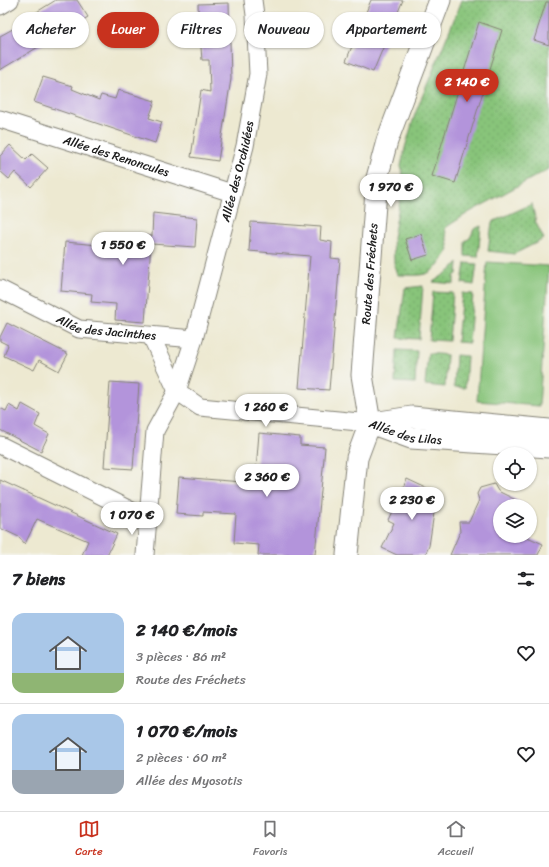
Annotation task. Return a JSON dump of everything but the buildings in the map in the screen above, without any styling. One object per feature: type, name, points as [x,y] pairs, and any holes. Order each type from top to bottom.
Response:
[{"type":"street","points":[[0,6],[10,0]]},
{"type":"street","name":"Allée des Orchidées","points":[[177,391],[194,339],[232,193],[246,146],[258,74],[253,0]]},
{"type":"street","name":"Route des Fréchets","points":[[347,555],[357,458],[370,423],[362,375],[377,178],[387,141],[440,0]]},
{"type":"street","name":"Allée des Renoncules","points":[[0,119],[232,193]]},
{"type":"street","name":"Allée des Jacinthes","points":[[0,289],[79,329],[151,336],[177,391],[200,407],[370,423]]},
{"type":"street","points":[[151,336],[194,339]]},
{"type":"street","points":[[145,555],[155,431],[177,391]]},
{"type":"street","name":"Allée des Lilas","points":[[370,423],[412,417],[548,444]]},
{"type":"street","points":[[0,445],[148,519]]},
{"type":"green space","points":[[462,0],[549,0],[549,169],[468,213],[445,228],[449,250],[438,265],[429,273],[417,275],[398,275],[394,263],[393,237],[404,180],[401,166],[405,148],[415,114]]},
{"type":"green space","points":[[532,204],[536,223],[544,239],[514,254],[488,251],[492,222]]},
{"type":"green space","points":[[481,226],[478,257],[465,256],[465,241],[470,238],[474,229]]},
{"type":"green space","points":[[458,262],[457,274],[454,276],[454,284],[433,282],[451,270]]},
{"type":"green space","points":[[487,262],[549,266],[539,406],[477,401]]},
{"type":"green space","points":[[465,263],[477,264],[474,285],[462,283]]},
{"type":"green space","points":[[423,286],[419,339],[398,338],[405,288]]},
{"type":"green space","points":[[433,292],[453,293],[449,341],[429,340]]},
{"type":"green space","points":[[462,293],[473,294],[469,343],[457,342]]},
{"type":"green space","points":[[397,350],[417,351],[415,383],[395,382]]},
{"type":"green space","points":[[428,353],[447,355],[445,387],[425,385]]},
{"type":"green space","points":[[456,355],[467,356],[465,388],[454,387]]}]
